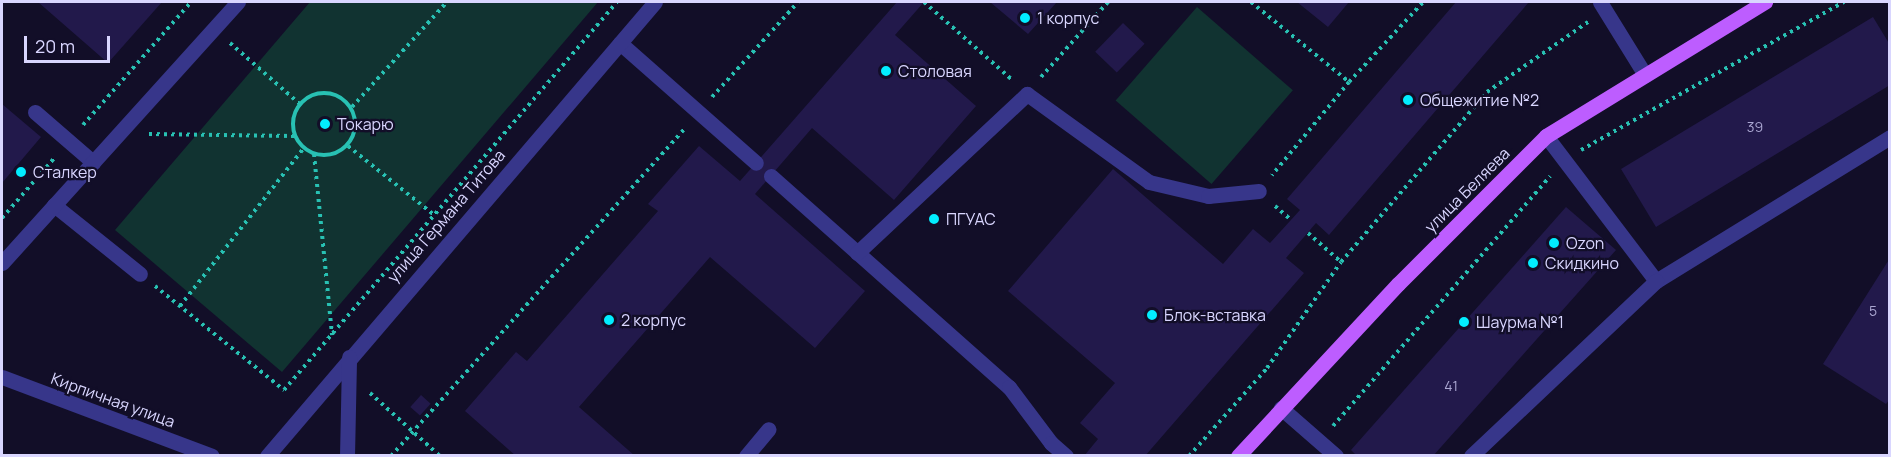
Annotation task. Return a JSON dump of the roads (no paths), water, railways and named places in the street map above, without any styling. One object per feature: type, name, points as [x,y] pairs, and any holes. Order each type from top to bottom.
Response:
[{"type":"main road","name":"улица Беляева","points":[[1238,456],[1398,285],[1546,136],[1765,2]]},
{"type":"street","points":[[2,264],[238,2]]},
{"type":"street","name":"улица Германа Титова","points":[[267,456],[349,357],[655,2]]},
{"type":"street","points":[[1603,6],[1645,75]]},
{"type":"street","points":[[620,42],[756,163]]},
{"type":"street","points":[[857,252],[1027,94],[1149,182],[1208,196],[1259,191]]},
{"type":"street","points":[[35,112],[93,162]]},
{"type":"street","points":[[1546,136],[1656,281]]},
{"type":"street","points":[[1471,456],[1656,281],[1890,137]]},
{"type":"street","points":[[771,176],[1009,387],[1051,443],[1066,456]]},
{"type":"street","points":[[54,205],[140,274]]},
{"type":"street","points":[[347,456],[349,357]]},
{"type":"street","name":"Кирпичная улица","points":[[2,378],[212,456]]},
{"type":"street","points":[[1281,408],[1336,456]]},
{"type":"street","points":[[746,456],[769,429]]},
{"type":"place","name":"1 корпус","points":[[1025,18]]},
{"type":"place","name":"Столовая","points":[[886,71]]},
{"type":"place","name":"Общежитие №2","points":[[1408,100]]},
{"type":"place","name":"Токарю","points":[[325,124]]},
{"type":"place","name":"Сталкер","points":[[21,172]]},
{"type":"place","name":"ПГУАС","points":[[934,219]]},
{"type":"place","name":"Ozon","points":[[1554,243]]},
{"type":"place","name":"Скидкино","points":[[1533,263]]},
{"type":"place","name":"Блок-вставка","points":[[1152,315]]},
{"type":"place","name":"2 корпус","points":[[609,320]]},
{"type":"place","name":"Шаурма №1","points":[[1464,322]]}]
